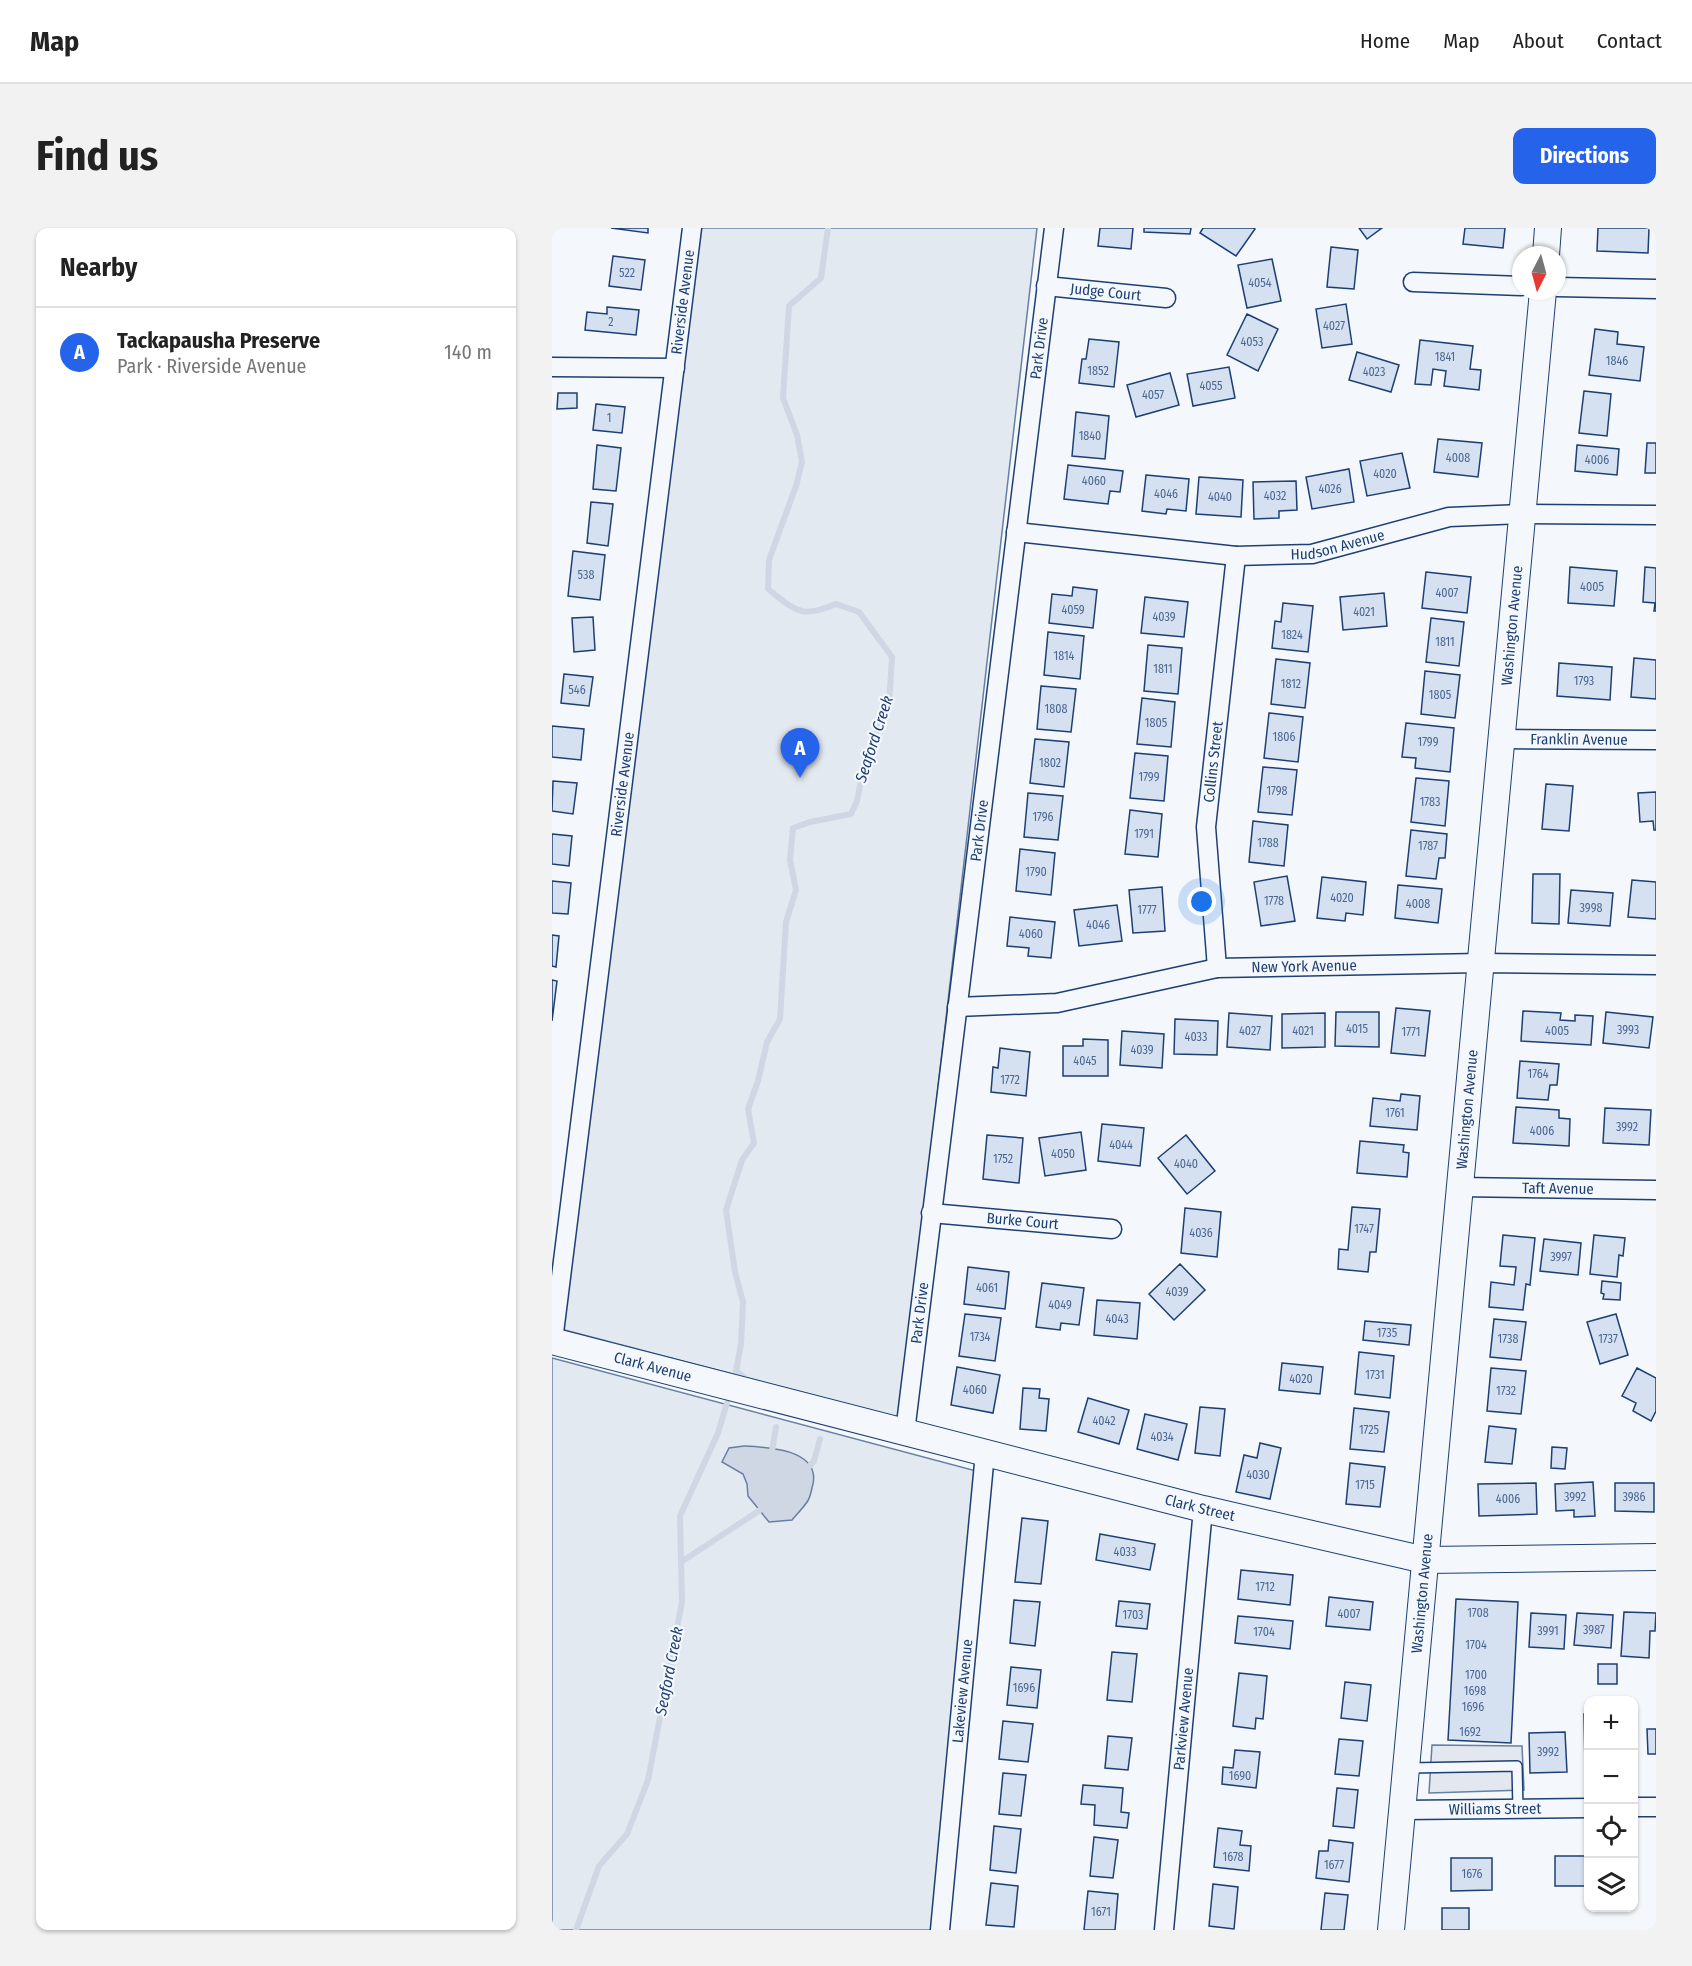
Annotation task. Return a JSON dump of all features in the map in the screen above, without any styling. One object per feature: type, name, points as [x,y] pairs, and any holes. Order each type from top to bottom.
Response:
[{"type":"street","name":"Riverside Avenue","points":[[552,1341],[692,228]]},
{"type":"street","name":"Park Drive","points":[[905,1432],[1054,228]]},
{"type":"street","points":[[1547,246],[1548,228]]},
{"type":"street","points":[[1413,282],[1512,286]]},
{"type":"street","name":"Judge Court","points":[[1046,286],[1166,298]]},
{"type":"street","points":[[1566,287],[1656,289]]},
{"type":"street","name":"Washington Avenue","points":[[1391,1930],[1542,300]]},
{"type":"street","points":[[552,367],[675,368]]},
{"type":"street","name":"Hudson Avenue","points":[[1016,532],[1236,556],[1312,554],[1449,517],[1522,513],[1656,515]]},
{"type":"street","name":"Collins Street","points":[[1217,968],[1206,827],[1236,556]]},
{"type":"street","name":"Franklin Avenue","points":[[1501,739],[1656,740]]},
{"type":"street","name":"New York Avenue","points":[[957,1007],[1057,1003],[1217,968],[1480,963],[1656,965]]},
{"type":"street","name":"Taft Avenue","points":[[1460,1187],[1656,1190]]},
{"type":"street","name":"Burke Court","points":[[931,1213],[1112,1229]]},
{"type":"street","name":"Clark Avenue","points":[[552,1341],[752,1392]]},
{"type":"street","name":"Clark Street","points":[[752,1392],[1203,1509],[1425,1560],[1656,1557]]},
{"type":"street","name":"Lakeview Avenue","points":[[940,1930],[985,1453]]},
{"type":"street","name":"Parkview Avenue","points":[[1164,1930],[1203,1509]]},
{"type":"street","points":[[1638,1807],[1656,1807]]},
{"type":"street","name":"Williams Street","points":[[1402,1810],[1584,1808]]},
{"type":"lane","points":[[1407,1768],[1517,1766],[1518,1809]]},
{"type":"shaded area","points":[[696,228],[1037,228],[900,1418],[557,1328]]},
{"type":"shaded area","points":[[552,1358],[980,1472],[933,1930],[552,1930]]},
{"type":"shaded area","points":[[744,1446],[790,1452],[808,1463],[813,1472],[810,1496],[792,1520],[769,1522],[748,1496],[743,1474],[722,1462],[729,1448]]},
{"type":"shaded area","points":[[1432,1745],[1522,1746],[1524,1790],[1429,1793]]},
{"type":"building","points":[[611,228],[648,228],[648,233]]},
{"type":"building","points":[[1100,228],[1133,228],[1131,249],[1098,246]]},
{"type":"building","points":[[1144,228],[1191,228],[1190,234],[1144,232]]},
{"type":"building","points":[[1203,228],[1255,229],[1236,256],[1200,233]]},
{"type":"building","points":[[1359,228],[1382,228],[1367,239]]},
{"type":"building","points":[[1465,228],[1505,228],[1503,248],[1463,244]]},
{"type":"building","points":[[1598,228],[1649,228],[1648,253],[1597,251]]},
{"type":"building","points":[[1331,247],[1358,250],[1354,289],[1327,287]]},
{"type":"building","points":[[613,256],[645,260],[641,290],[609,286]]},
{"type":"building","points":[[1272,259],[1281,301],[1247,308],[1238,265]]},
{"type":"building","points":[[1346,304],[1352,344],[1322,348],[1316,309]]},
{"type":"building","points":[[607,307],[639,310],[636,335],[585,330],[587,312],[607,314]]},
{"type":"building","points":[[1247,314],[1278,329],[1258,371],[1227,355]]},
{"type":"building","points":[[1595,329],[1618,332],[1617,344],[1644,347],[1640,381],[1589,375]]},
{"type":"building","points":[[1089,339],[1119,342],[1114,387],[1079,383],[1082,359],[1086,359]]},
{"type":"building","points":[[1420,340],[1473,346],[1470,369],[1481,370],[1479,390],[1444,386],[1446,371],[1433,369],[1431,385],[1415,384]]},
{"type":"building","points":[[1357,352],[1399,365],[1391,392],[1349,380]]},
{"type":"building","points":[[1229,367],[1235,398],[1193,406],[1187,374]]},
{"type":"building","points":[[1170,373],[1179,405],[1136,417],[1127,385]]},
{"type":"building","points":[[1584,391],[1611,394],[1607,436],[1579,433]]},
{"type":"building","points":[[558,393],[577,393],[577,408],[557,409]]},
{"type":"building","points":[[596,404],[625,407],[622,433],[593,430]]},
{"type":"building","points":[[1076,412],[1109,416],[1105,459],[1072,456]]},
{"type":"building","points":[[1438,439],[1482,443],[1478,477],[1434,472]]},
{"type":"building","points":[[1647,443],[1656,443],[1656,473],[1645,473]]},
{"type":"building","points":[[597,445],[621,448],[616,491],[593,489]]},
{"type":"building","points":[[1577,445],[1619,449],[1617,475],[1575,471]]},
{"type":"building","points":[[1402,453],[1410,488],[1367,496],[1360,461]]},
{"type":"building","points":[[1068,465],[1123,471],[1120,492],[1110,491],[1108,504],[1064,499]]},
{"type":"building","points":[[1349,469],[1354,502],[1312,509],[1306,477]]},
{"type":"building","points":[[1146,475],[1189,479],[1186,511],[1167,509],[1166,514],[1142,511]]},
{"type":"building","points":[[1199,477],[1243,480],[1241,517],[1196,514]]},
{"type":"building","points":[[1296,481],[1297,510],[1279,511],[1279,518],[1254,519],[1253,482]]},
{"type":"building","points":[[591,502],[613,504],[608,546],[587,543]]},
{"type":"building","points":[[573,551],[605,555],[600,600],[568,596]]},
{"type":"building","points":[[1570,567],[1617,571],[1614,606],[1568,603]]},
{"type":"building","points":[[1645,567],[1656,568],[1656,611],[1654,611],[1655,603],[1643,602]]},
{"type":"building","points":[[1426,572],[1471,577],[1467,613],[1422,608]]},
{"type":"building","points":[[1073,587],[1097,590],[1093,628],[1049,623],[1052,594],[1072,596]]},
{"type":"building","points":[[1384,593],[1387,626],[1343,630],[1340,597]]},
{"type":"building","points":[[1145,597],[1188,602],[1184,637],[1141,633]]},
{"type":"building","points":[[1283,603],[1313,606],[1308,652],[1272,648],[1275,621],[1281,622]]},
{"type":"building","points":[[593,617],[595,650],[574,652],[572,618]]},
{"type":"building","points":[[1431,618],[1464,622],[1459,666],[1426,662]]},
{"type":"building","points":[[1048,632],[1084,636],[1080,679],[1044,675]]},
{"type":"building","points":[[1148,645],[1182,648],[1178,694],[1144,691]]},
{"type":"building","points":[[1634,658],[1656,660],[1656,699],[1631,697]]},
{"type":"building","points":[[1276,659],[1310,663],[1305,708],[1271,704]]},
{"type":"building","points":[[1559,663],[1612,667],[1610,700],[1557,696]]},
{"type":"building","points":[[1425,671],[1460,675],[1455,718],[1421,714]]},
{"type":"building","points":[[564,674],[593,677],[589,706],[561,703]]},
{"type":"building","points":[[1041,686],[1076,689],[1071,732],[1037,729]]},
{"type":"building","points":[[1142,698],[1175,702],[1171,747],[1137,744]]},
{"type":"building","points":[[1269,713],[1303,717],[1298,762],[1264,758]]},
{"type":"building","points":[[1406,723],[1454,728],[1450,772],[1415,768],[1416,758],[1402,757]]},
{"type":"building","points":[[552,726],[584,729],[581,760],[552,757]]},
{"type":"building","points":[[1035,739],[1069,742],[1064,787],[1030,783]]},
{"type":"building","points":[[1135,753],[1168,756],[1164,801],[1130,798]]},
{"type":"building","points":[[1263,767],[1297,770],[1292,815],[1258,812]]},
{"type":"building","points":[[1416,778],[1449,781],[1445,826],[1411,822]]},
{"type":"building","points":[[553,781],[577,783],[573,814],[552,811]]},
{"type":"building","points":[[1546,784],[1573,786],[1569,831],[1542,829]]},
{"type":"building","points":[[1656,792],[1656,830],[1654,830],[1653,821],[1640,822],[1638,793]]},
{"type":"building","points":[[1028,793],[1063,796],[1058,840],[1024,837]]},
{"type":"building","points":[[1130,810],[1162,814],[1158,857],[1125,854]]},
{"type":"building","points":[[1253,821],[1288,825],[1284,866],[1249,862]]},
{"type":"building","points":[[1411,830],[1447,834],[1445,858],[1439,858],[1436,879],[1406,876]]},
{"type":"building","points":[[552,834],[572,836],[569,866],[552,864]]},
{"type":"building","points":[[1020,849],[1055,853],[1051,895],[1016,891]]},
{"type":"building","points":[[1533,874],[1560,874],[1559,924],[1532,923]]},
{"type":"building","points":[[1287,876],[1295,921],[1261,926],[1254,882]]},
{"type":"building","points":[[1322,877],[1366,882],[1363,915],[1346,913],[1345,921],[1317,918]]},
{"type":"building","points":[[1632,880],[1656,882],[1656,919],[1628,917]]},
{"type":"building","points":[[552,881],[571,883],[568,914],[552,913]]},
{"type":"building","points":[[1398,885],[1442,889],[1438,923],[1395,918]]},
{"type":"building","points":[[1162,887],[1165,931],[1133,933],[1129,890]]},
{"type":"building","points":[[1571,890],[1613,893],[1610,926],[1568,923]]},
{"type":"building","points":[[1117,905],[1122,941],[1079,946],[1074,910]]},
{"type":"building","points":[[1010,917],[1055,922],[1051,958],[1028,956],[1029,948],[1007,946]]},
{"type":"building","points":[[552,935],[559,936],[556,967],[552,966]]},
{"type":"building","points":[[552,980],[557,981],[552,1021]]},
{"type":"building","points":[[1396,1008],[1430,1011],[1425,1056],[1391,1053]]},
{"type":"building","points":[[1523,1011],[1561,1013],[1560,1020],[1575,1021],[1575,1015],[1593,1016],[1591,1045],[1521,1041]]},
{"type":"building","points":[[1336,1012],[1379,1012],[1379,1047],[1335,1046]]},
{"type":"building","points":[[1606,1012],[1653,1017],[1649,1048],[1603,1043]]},
{"type":"building","points":[[1229,1013],[1272,1016],[1270,1050],[1227,1047]]},
{"type":"building","points":[[1325,1013],[1325,1047],[1282,1048],[1282,1014]]},
{"type":"building","points":[[1175,1019],[1218,1021],[1217,1055],[1174,1054]]},
{"type":"building","points":[[1122,1031],[1164,1034],[1162,1068],[1120,1065]]},
{"type":"building","points":[[1083,1039],[1108,1040],[1108,1076],[1063,1076],[1063,1046],[1083,1046]]},
{"type":"building","points":[[1000,1048],[1030,1052],[1026,1096],[991,1092],[993,1067],[998,1068]]},
{"type":"building","points":[[1520,1061],[1559,1064],[1557,1085],[1550,1085],[1548,1100],[1517,1098]]},
{"type":"building","points":[[1401,1094],[1420,1096],[1417,1130],[1370,1126],[1373,1098],[1400,1101]]},
{"type":"building","points":[[1516,1107],[1559,1110],[1559,1118],[1570,1119],[1569,1146],[1513,1143]]},
{"type":"building","points":[[1605,1108],[1651,1110],[1649,1145],[1603,1143]]},
{"type":"building","points":[[1102,1124],[1144,1128],[1140,1166],[1098,1161]]},
{"type":"building","points":[[1081,1132],[1086,1170],[1045,1176],[1039,1138]]},
{"type":"building","points":[[987,1135],[1023,1138],[1019,1183],[983,1179]]},
{"type":"building","points":[[1186,1135],[1215,1171],[1187,1194],[1158,1158]]},
{"type":"building","points":[[1360,1141],[1404,1145],[1403,1152],[1409,1153],[1407,1177],[1357,1173]]},
{"type":"building","points":[[1352,1207],[1380,1209],[1376,1252],[1370,1252],[1368,1272],[1338,1269],[1339,1249],[1348,1250]]},
{"type":"building","points":[[1185,1208],[1221,1212],[1217,1257],[1181,1253]]},
{"type":"building","points":[[1503,1235],[1535,1238],[1530,1285],[1526,1284],[1523,1310],[1489,1307],[1491,1282],[1514,1285],[1516,1267],[1500,1266]]},
{"type":"building","points":[[1594,1235],[1625,1238],[1623,1256],[1619,1255],[1617,1277],[1590,1274]]},
{"type":"building","points":[[1544,1239],[1581,1243],[1578,1275],[1540,1271]]},
{"type":"building","points":[[1180,1264],[1205,1290],[1174,1320],[1149,1294]]},
{"type":"building","points":[[968,1267],[1009,1272],[1005,1309],[964,1304]]},
{"type":"building","points":[[1602,1281],[1621,1283],[1620,1300],[1603,1299]]},
{"type":"building","points":[[1042,1283],[1084,1288],[1079,1325],[1061,1323],[1060,1330],[1036,1327]]},
{"type":"building","points":[[1097,1300],[1140,1303],[1137,1339],[1094,1335]]},
{"type":"building","points":[[965,1314],[1001,1318],[995,1361],[959,1356]]},
{"type":"building","points":[[1616,1314],[1628,1355],[1600,1364],[1587,1322]]},
{"type":"building","points":[[1494,1319],[1526,1322],[1521,1360],[1490,1357]]},
{"type":"building","points":[[1365,1321],[1411,1325],[1409,1345],[1363,1340]]},
{"type":"building","points":[[1359,1352],[1394,1356],[1390,1398],[1355,1394]]},
{"type":"building","points":[[1282,1363],[1323,1367],[1320,1394],[1279,1390]]},
{"type":"building","points":[[957,1367],[1000,1375],[993,1413],[951,1405]]},
{"type":"building","points":[[1491,1368],[1526,1371],[1521,1414],[1487,1411]]},
{"type":"building","points":[[1637,1368],[1656,1378],[1656,1411],[1651,1421],[1633,1411],[1636,1403],[1622,1396]]},
{"type":"building","points":[[1023,1388],[1040,1389],[1039,1398],[1049,1399],[1046,1431],[1020,1429]]},
{"type":"building","points":[[1088,1398],[1129,1410],[1119,1444],[1078,1432]]},
{"type":"building","points":[[1200,1407],[1225,1409],[1220,1456],[1195,1453]]},
{"type":"building","points":[[1354,1408],[1389,1412],[1384,1452],[1350,1449]]},
{"type":"building","points":[[1145,1414],[1187,1424],[1178,1460],[1137,1449]]},
{"type":"building","points":[[1489,1426],[1516,1429],[1512,1464],[1485,1462]]},
{"type":"building","points":[[1260,1443],[1281,1448],[1270,1499],[1236,1492],[1244,1455],[1257,1458]]},
{"type":"building","points":[[1552,1447],[1567,1448],[1565,1469],[1551,1468]]},
{"type":"building","points":[[1350,1463],[1385,1467],[1380,1507],[1346,1504]]},
{"type":"building","points":[[1593,1482],[1595,1516],[1574,1517],[1574,1510],[1556,1511],[1555,1484]]},
{"type":"building","points":[[1536,1483],[1537,1514],[1479,1516],[1478,1484]]},
{"type":"building","points":[[1615,1483],[1654,1483],[1654,1512],[1615,1511]]},
{"type":"building","points":[[1022,1518],[1048,1521],[1041,1584],[1015,1582]]},
{"type":"building","points":[[1100,1534],[1155,1544],[1150,1570],[1096,1560]]},
{"type":"building","points":[[1241,1570],[1293,1575],[1290,1605],[1238,1599]]},
{"type":"building","points":[[1329,1597],[1373,1602],[1370,1630],[1326,1626]]},
{"type":"building","points":[[1456,1599],[1518,1602],[1511,1743],[1448,1740]]},
{"type":"building","points":[[1014,1600],[1040,1602],[1035,1646],[1010,1643]]},
{"type":"building","points":[[1119,1601],[1150,1604],[1147,1629],[1116,1626]]},
{"type":"building","points":[[1624,1612],[1656,1613],[1655,1631],[1650,1631],[1649,1658],[1621,1656]]},
{"type":"building","points":[[1531,1613],[1566,1615],[1564,1649],[1529,1647]]},
{"type":"building","points":[[1577,1613],[1613,1615],[1611,1648],[1574,1645]]},
{"type":"building","points":[[1238,1616],[1293,1621],[1290,1649],[1235,1643]]},
{"type":"building","points":[[1112,1652],[1137,1654],[1132,1702],[1107,1700]]},
{"type":"building","points":[[1598,1664],[1617,1664],[1617,1684],[1598,1684]]},
{"type":"building","points":[[1011,1667],[1041,1670],[1037,1708],[1007,1705]]},
{"type":"building","points":[[1239,1673],[1267,1676],[1263,1719],[1256,1718],[1255,1729],[1233,1726]]},
{"type":"building","points":[[1345,1682],[1371,1685],[1367,1721],[1341,1718]]},
{"type":"building","points":[[1003,1721],[1033,1724],[1028,1762],[999,1759]]},
{"type":"building","points":[[1647,1729],[1656,1729],[1656,1754],[1648,1754]]},
{"type":"building","points":[[1565,1732],[1567,1772],[1530,1773],[1529,1733]]},
{"type":"building","points":[[1108,1736],[1132,1738],[1128,1770],[1105,1768]]},
{"type":"building","points":[[1339,1739],[1363,1741],[1359,1776],[1335,1774]]},
{"type":"building","points":[[1235,1750],[1260,1752],[1256,1788],[1222,1784],[1223,1767],[1233,1768]]},
{"type":"building","points":[[1003,1773],[1026,1775],[1021,1816],[999,1814]]},
{"type":"building","points":[[1083,1785],[1123,1788],[1121,1812],[1129,1813],[1127,1828],[1094,1825],[1095,1805],[1081,1804]]},
{"type":"building","points":[[1337,1788],[1358,1790],[1354,1828],[1333,1826]]},
{"type":"building","points":[[994,1826],[1021,1829],[1016,1873],[990,1870]]},
{"type":"building","points":[[1218,1828],[1242,1831],[1240,1845],[1251,1846],[1249,1871],[1214,1867]]},
{"type":"building","points":[[1094,1837],[1118,1840],[1113,1878],[1090,1876]]},
{"type":"building","points":[[1329,1840],[1353,1843],[1349,1882],[1316,1878],[1319,1851],[1328,1851]]},
{"type":"building","points":[[1555,1856],[1584,1856],[1584,1886],[1555,1886]]},
{"type":"building","points":[[1451,1858],[1492,1858],[1492,1890],[1451,1891]]},
{"type":"building","points":[[991,1883],[1018,1886],[1014,1927],[986,1925]]},
{"type":"building","points":[[1213,1884],[1238,1887],[1234,1929],[1209,1926]]},
{"type":"building","points":[[1088,1891],[1118,1894],[1115,1930],[1084,1930]]},
{"type":"building","points":[[1325,1893],[1348,1895],[1344,1930],[1321,1930]]},
{"type":"building","points":[[1442,1908],[1469,1908],[1469,1930],[1442,1930]]},
{"type":"waterway","name":"Seaford Creek","points":[[736,1371],[741,1344],[743,1302],[735,1272],[726,1210],[742,1160],[754,1143],[748,1109],[758,1081],[767,1042],[780,1019],[786,922],[796,890],[790,860],[793,828],[810,822],[851,814],[857,801],[866,756],[889,704],[892,657],[859,612],[836,604],[806,612],[786,603],[768,589],[769,560],[796,486],[802,462],[797,435],[783,398],[789,306],[821,278],[828,228]]},
{"type":"waterway","points":[[736,1371],[744,1377]]},
{"type":"waterway","name":"Seaford Creek","points":[[576,1930],[599,1866],[627,1834],[648,1780],[682,1602],[680,1516],[718,1433],[727,1403]]},
{"type":"waterway","points":[[773,1456],[776,1427]]},
{"type":"waterway","points":[[806,1470],[814,1461],[820,1439]]},
{"type":"waterway","points":[[681,1562],[766,1506]]},
{"type":"place","name":"Tackapausha Preserve","points":[[800,778]]}]
